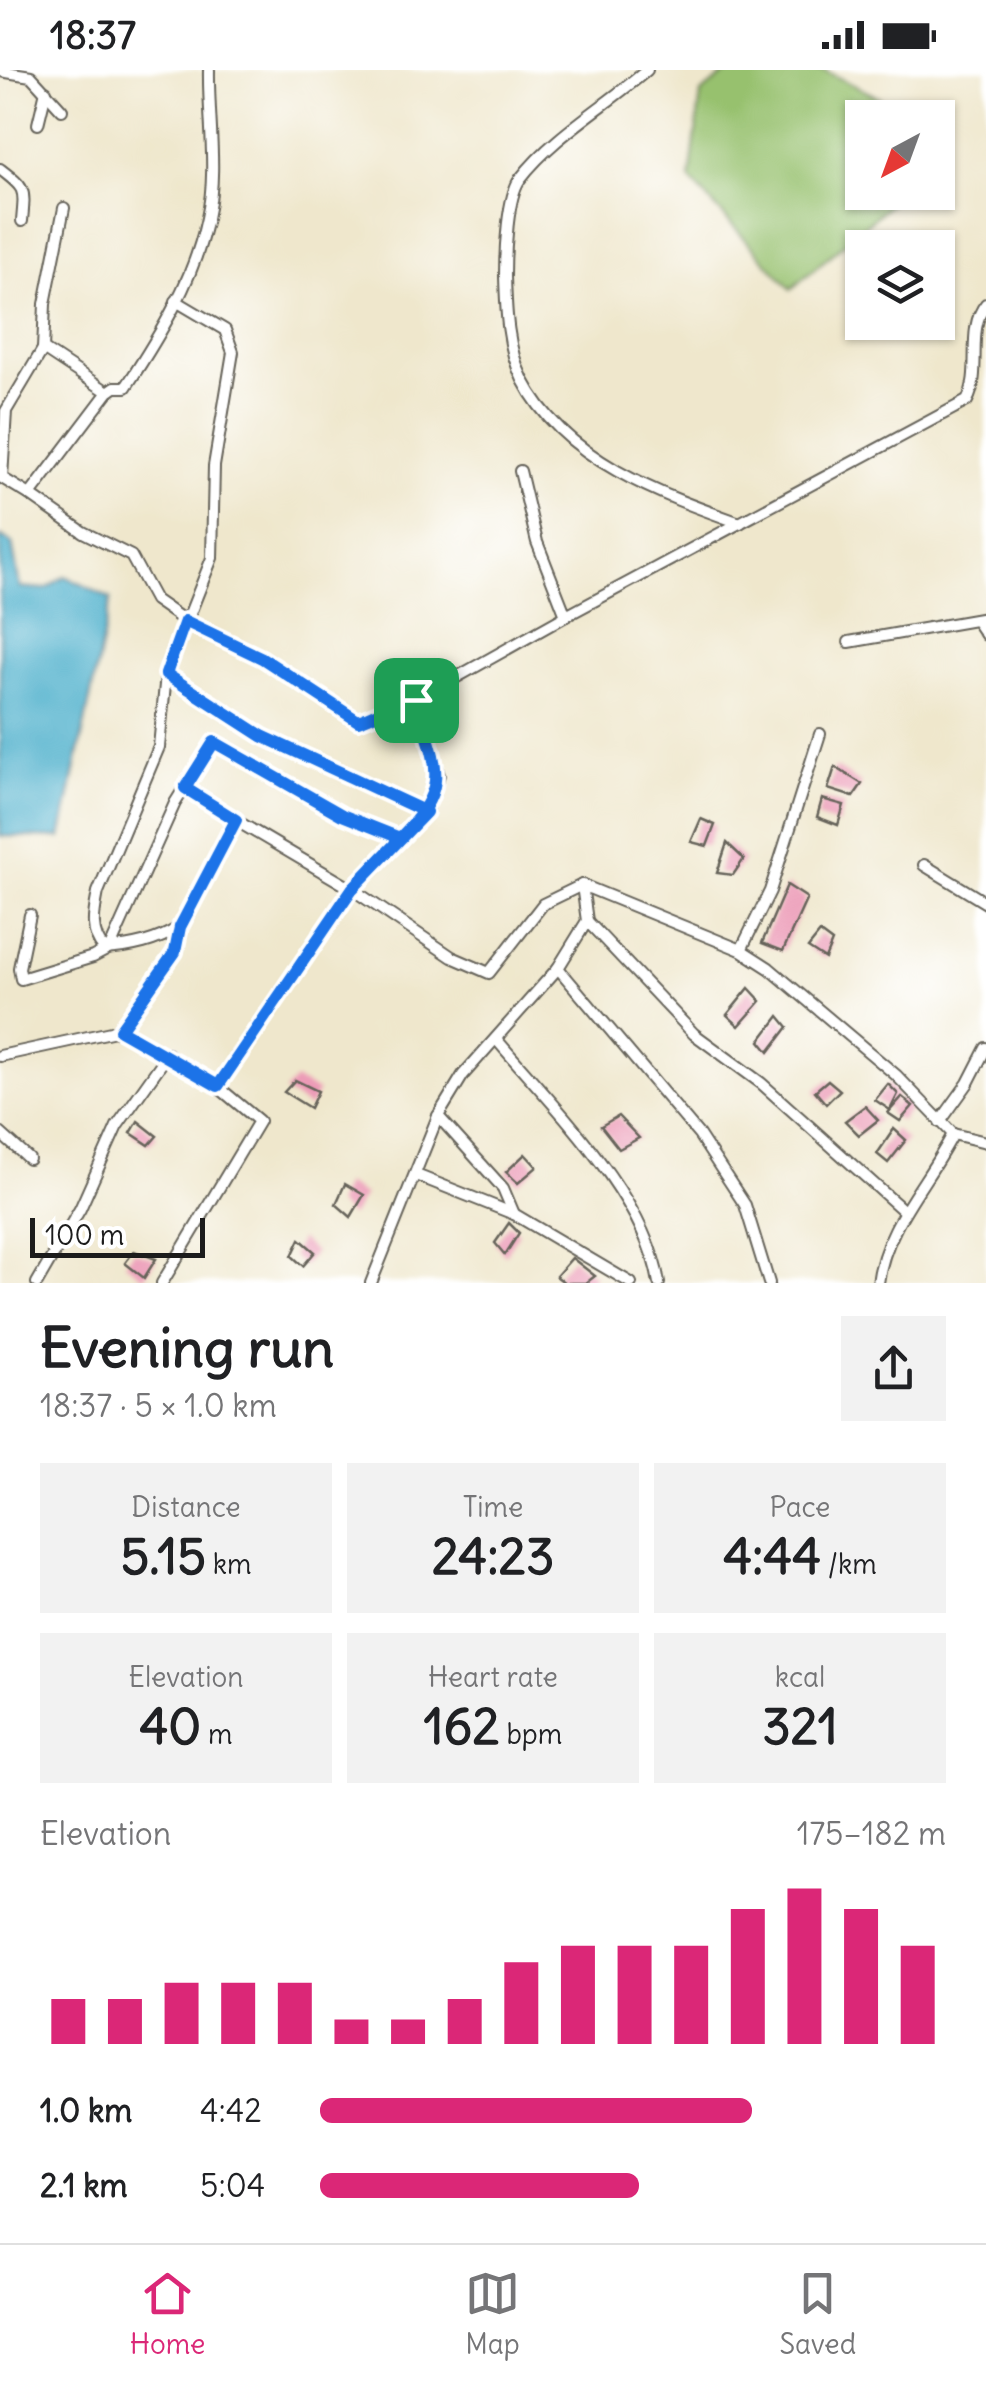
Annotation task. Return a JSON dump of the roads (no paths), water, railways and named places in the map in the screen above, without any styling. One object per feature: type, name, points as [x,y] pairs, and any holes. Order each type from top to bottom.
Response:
[{"type":"street","points":[[30,495],[108,392],[126,386],[164,330],[208,216],[212,136],[209,70]]},
{"type":"street","points":[[647,70],[544,153],[517,182],[505,248],[506,318],[522,378],[552,422],[598,459],[676,500],[740,523]]},
{"type":"street","points":[[0,71],[31,76],[62,110]]},
{"type":"street","points":[[38,124],[46,91]]},
{"type":"street","points":[[0,169],[25,190],[22,221]]},
{"type":"street","points":[[64,208],[45,304],[43,349],[6,411],[2,478],[83,532],[131,556],[155,600],[185,621],[262,658],[358,721],[392,703],[416,700],[968,401],[974,389],[977,315],[986,304]]},
{"type":"street","points":[[176,301],[226,330],[233,352],[214,466],[212,558],[166,674],[158,746],[98,892],[93,918],[96,940],[104,949],[131,947],[180,927]]},
{"type":"street","points":[[43,349],[108,392]]},
{"type":"street","points":[[520,471],[537,542],[566,616]]},
{"type":"street","points":[[848,642],[981,619],[986,635]]},
{"type":"street","points":[[166,674],[262,736],[426,812]]},
{"type":"street","points":[[218,1086],[352,889],[426,812],[438,775],[416,700]]},
{"type":"street","points":[[741,950],[770,891],[820,734]]},
{"type":"street","points":[[30,915],[18,968],[20,979],[93,958],[110,948],[175,803],[214,742],[342,815],[400,838]]},
{"type":"street","points":[[185,788],[352,889],[452,957],[489,972],[543,904],[582,885],[741,950],[769,968],[896,1075],[953,1134],[986,1142]]},
{"type":"street","points":[[120,1030],[175,952],[180,927],[236,820]]},
{"type":"street","points":[[924,865],[986,903]]},
{"type":"street","points":[[582,885],[587,921],[694,1034],[761,1084],[904,1211]]},
{"type":"street","points":[[371,1283],[438,1116],[463,1075],[558,968],[587,921]]},
{"type":"street","points":[[558,968],[699,1135],[745,1205],[769,1283]]},
{"type":"street","points":[[0,1056],[120,1030],[218,1086],[259,1121],[162,1283]]},
{"type":"street","points":[[496,1040],[602,1162],[642,1230],[659,1283]]},
{"type":"street","points":[[940,1122],[968,1084],[986,1048]]},
{"type":"street","points":[[36,1283],[80,1209],[117,1126],[168,1054]]},
{"type":"street","points":[[438,1116],[503,1188],[514,1214]]},
{"type":"street","points":[[0,1133],[28,1159]]},
{"type":"street","points":[[878,1283],[881,1258],[904,1211],[935,1169],[953,1134]]},
{"type":"street","points":[[416,1176],[514,1214],[631,1283]]},
{"type":"water","points":[[0,536],[12,543],[20,587],[46,589],[65,576],[111,599],[61,838],[0,836]]}]
